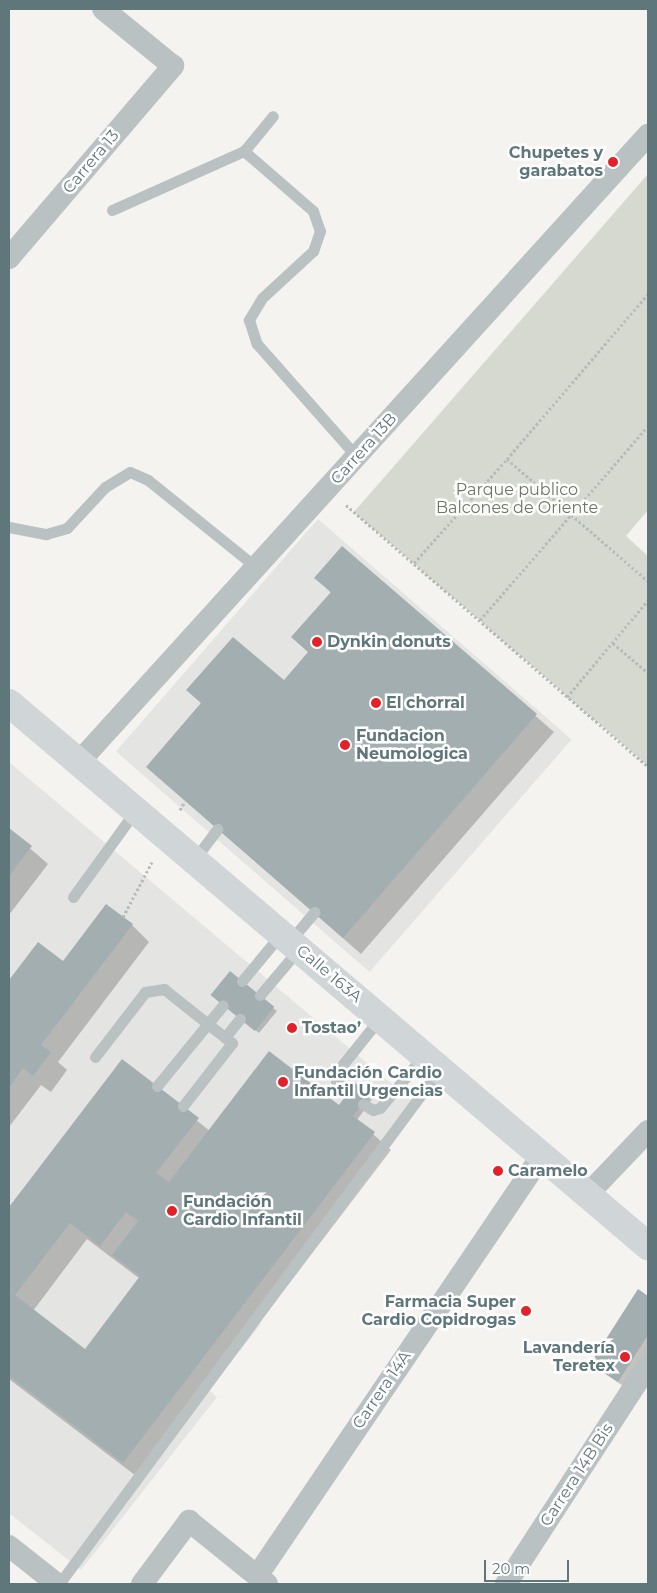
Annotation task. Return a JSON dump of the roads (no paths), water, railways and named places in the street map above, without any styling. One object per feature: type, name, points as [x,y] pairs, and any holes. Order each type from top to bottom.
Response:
[{"type":"main road","name":"Calle 163A","points":[[9,703],[648,1246]]},
{"type":"street","name":"Carrera 13","points":[[9,258],[173,66],[103,9]]},
{"type":"street","name":"Carrera 13B","points":[[78,762],[648,135]]},
{"type":"street","points":[[588,1194],[648,1131]]},
{"type":"street","name":"Carrera 14A","points":[[262,1580],[542,1155]]},
{"type":"street","name":"Carrera 14B Bis","points":[[506,1584],[648,1365]]},
{"type":"street","points":[[142,1584],[189,1520],[262,1580]]},
{"type":"street","points":[[9,1546],[58,1584]]},
{"type":"lane","points":[[112,210],[244,151],[273,116]]},
{"type":"lane","points":[[244,151],[313,211],[320,232],[313,251],[262,298],[249,320],[258,344],[356,456]]},
{"type":"lane","points":[[9,527],[46,534],[68,528],[105,487],[130,472],[148,480],[256,567]]},
{"type":"lane","points":[[73,897],[136,810]]},
{"type":"lane","points":[[194,860],[217,830]]},
{"type":"lane","points":[[260,995],[290,941],[314,912]]},
{"type":"lane","points":[[242,981],[290,941]]},
{"type":"lane","points":[[95,1057],[150,989],[171,992],[226,1036],[231,1047],[183,1106]]},
{"type":"lane","points":[[157,1086],[222,1005]]},
{"type":"lane","points":[[348,1092],[336,1081],[336,1073],[380,1018]]},
{"type":"lane","points":[[226,1036],[240,1019]]},
{"type":"lane","points":[[363,1104],[373,1110],[380,1108],[432,1062]]},
{"type":"lane","points":[[58,1584],[432,1062]]},
{"type":"place","name":"Chupetes y garabatos","points":[[613,162]]},
{"type":"place","name":"Dynkin donuts","points":[[317,642]]},
{"type":"place","name":"El chorral","points":[[376,703]]},
{"type":"place","name":"Fundacion Neumologica","points":[[345,745]]},
{"type":"place","name":"Tostao’","points":[[292,1028]]},
{"type":"place","name":"Fundación Cardio Infantil Urgencias","points":[[283,1082]]},
{"type":"place","name":"Caramelo","points":[[498,1171]]},
{"type":"place","name":"Fundación Cardio Infantil","points":[[172,1211]]},
{"type":"place","name":"Farmacia Super Cardio Copidrogas","points":[[526,1311]]},
{"type":"place","name":"Lavandería Teretex","points":[[625,1357]]},
{"type":"park label","name":"Parque publico Balcones de Oriente","points":[[517,499]]}]
